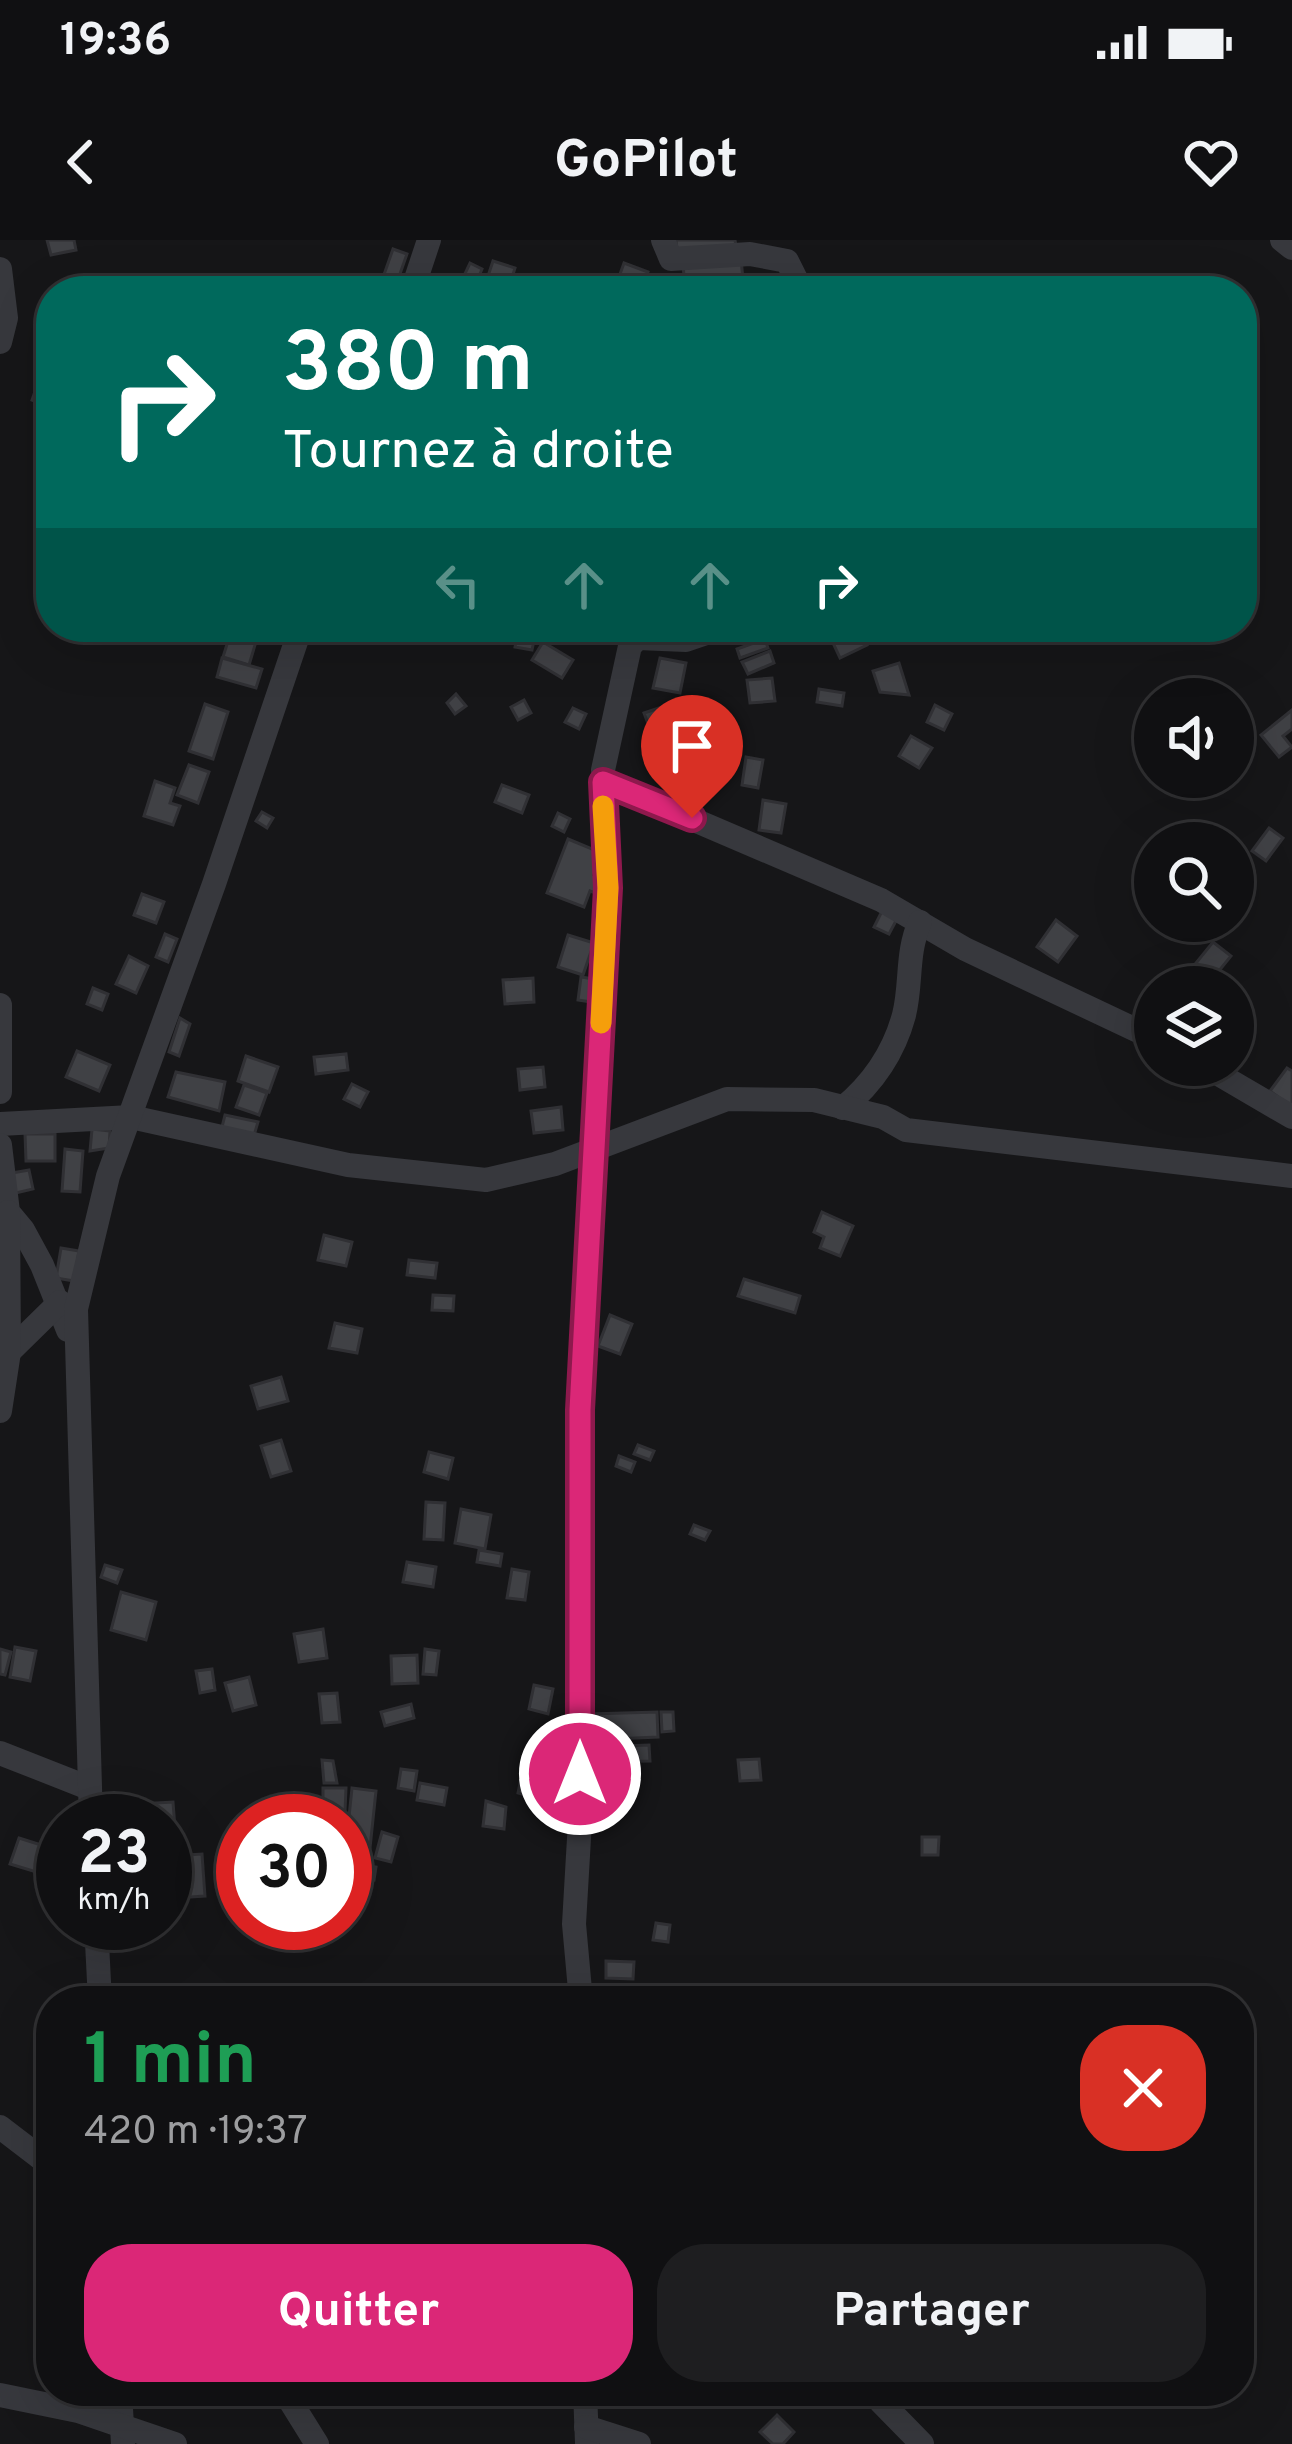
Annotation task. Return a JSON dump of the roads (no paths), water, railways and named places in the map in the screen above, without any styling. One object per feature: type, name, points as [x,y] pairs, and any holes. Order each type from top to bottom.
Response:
[{"type":"street","points":[[417,276],[429,240]]},
{"type":"street","points":[[663,240],[671,259],[750,254],[787,261],[796,276]]},
{"type":"street","points":[[1282,240],[1292,248]]},
{"type":"street","points":[[0,269],[6,318],[0,342]]},
{"type":"street","points":[[89,1794],[75,1355],[76,1310],[87,1248],[296,642]]},
{"type":"street","points":[[580,1986],[574,1924],[580,1821],[580,1410],[608,888],[603,782],[612,720],[634,642]]},
{"type":"street","points":[[603,782],[881,900],[965,949],[1134,1029]]},
{"type":"street","points":[[843,1108],[875,1078],[904,1014],[910,943],[920,922]]},
{"type":"street","points":[[0,1005],[0,1092]]},
{"type":"street","points":[[1238,1086],[1292,1118]]},
{"type":"street","points":[[0,1124],[131,1117],[273,1152],[443,1178],[486,1180],[593,1150],[727,1100],[814,1100],[884,1117],[906,1130],[1292,1176]]},
{"type":"street","points":[[0,1145],[8,1212],[9,1352],[0,1411]]},
{"type":"street","points":[[8,1212],[23,1230],[60,1303],[75,1355]]},
{"type":"street","points":[[9,1352],[60,1303]]},
{"type":"street","points":[[0,1753],[89,1788]]},
{"type":"street","points":[[97,1950],[99,1986]]},
{"type":"street","points":[[0,2127],[36,2155]]},
{"type":"street","points":[[0,2395],[36,2402]]},
{"type":"street","points":[[54,2406],[79,2411],[122,2435],[176,2444]]},
{"type":"street","points":[[293,2406],[317,2444]]},
{"type":"street","points":[[586,2406],[587,2436],[639,2444]]},
{"type":"street","points":[[885,2406],[922,2444]]}]
